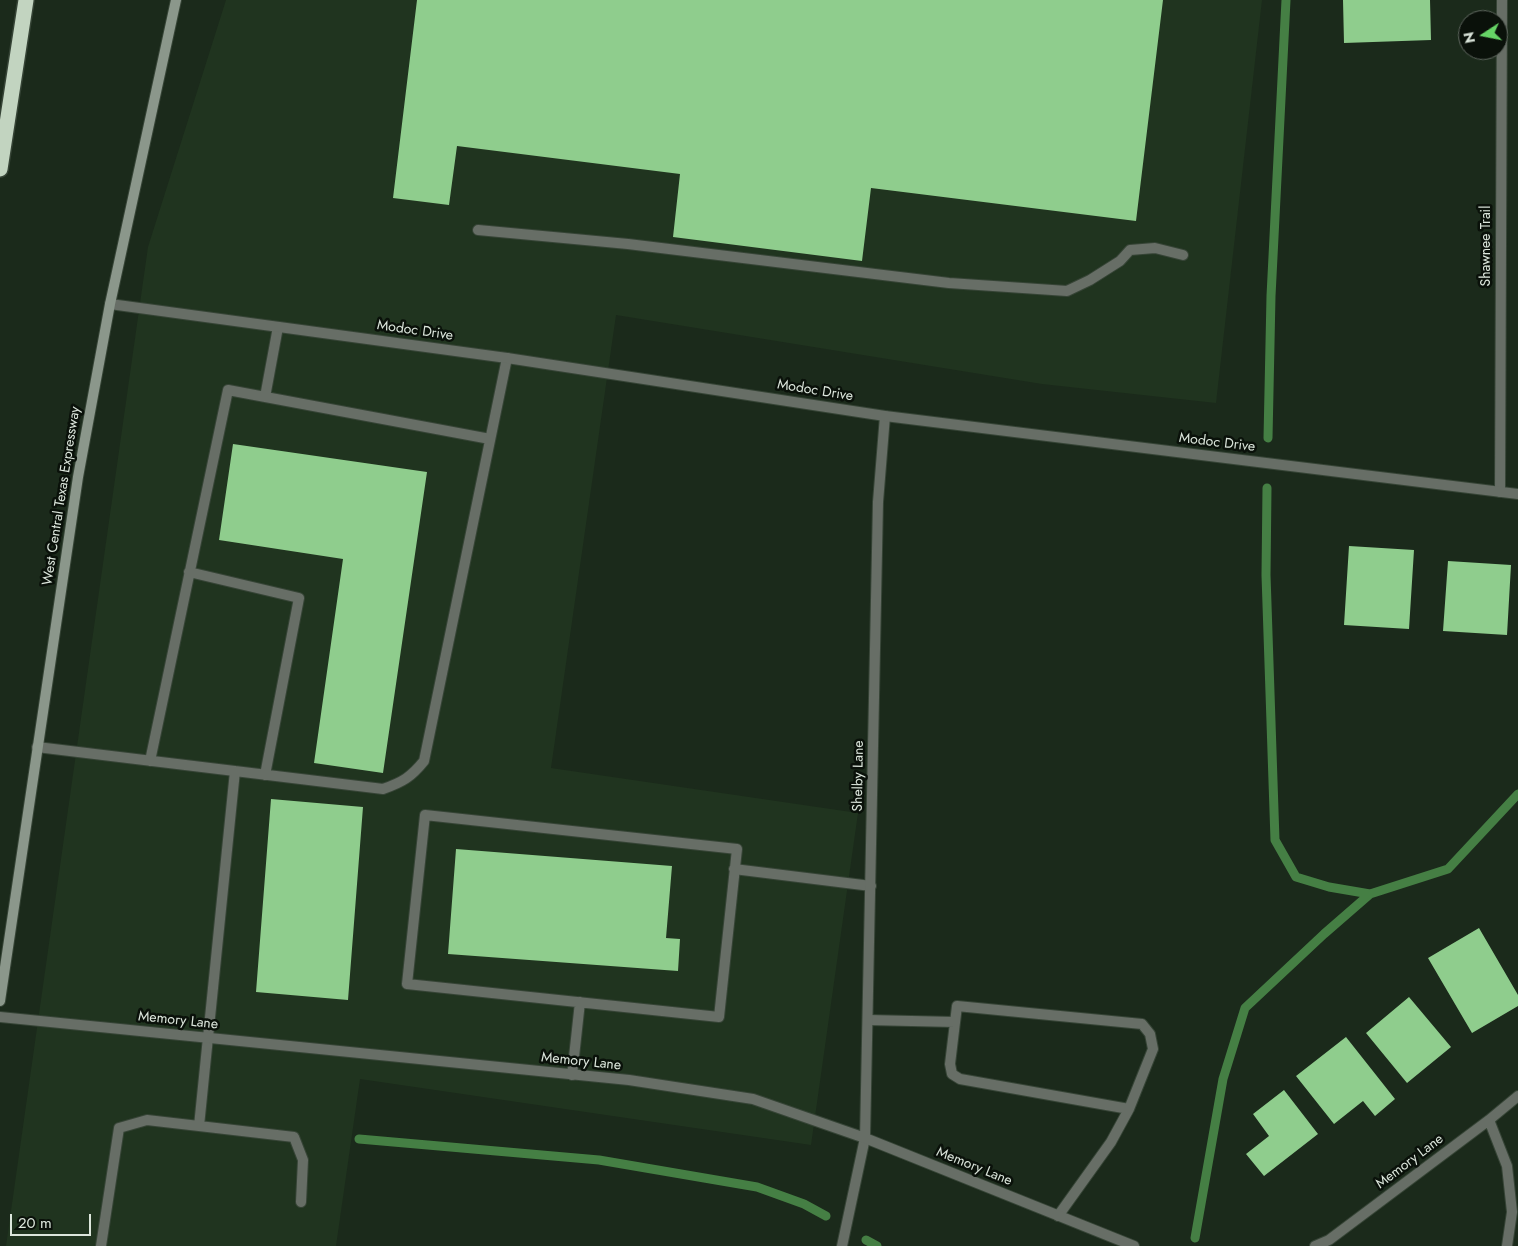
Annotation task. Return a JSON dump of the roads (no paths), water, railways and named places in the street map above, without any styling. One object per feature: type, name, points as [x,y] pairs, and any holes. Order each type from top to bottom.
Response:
[{"type":"highway","points":[[0,169],[26,0]]},
{"type":"main road","name":"West Central Texas Expressway","points":[[0,1001],[78,477],[110,304],[176,0]]},
{"type":"street","name":"Shawnee Trail","points":[[1500,492],[1502,0]]},
{"type":"street","points":[[478,230],[628,244],[949,283],[1067,291],[1090,280],[1120,261],[1130,250],[1155,248],[1183,255]]},
{"type":"street","name":"Modoc Drive","points":[[110,304],[507,358],[885,416],[1518,494]]},
{"type":"street","points":[[265,397],[278,327]]},
{"type":"street","points":[[37,747],[383,789],[400,784],[413,774],[424,760],[507,358]]},
{"type":"street","points":[[150,761],[228,390],[490,439]]},
{"type":"street","name":"Shelby Lane","points":[[842,1246],[865,1138],[878,502],[885,416]]},
{"type":"street","points":[[189,572],[299,598],[264,775]]},
{"type":"street","points":[[199,1126],[235,771]]},
{"type":"street","points":[[425,815],[736,849],[734,869],[719,1018],[407,984],[425,815]]},
{"type":"street","points":[[734,869],[871,886]]},
{"type":"street","points":[[572,1075],[580,1002]]},
{"type":"street","points":[[1058,1216],[1111,1142],[1129,1109],[1153,1049],[1150,1034],[1142,1024],[957,1006],[950,1064],[952,1074],[960,1079],[1129,1109]]},
{"type":"street","name":"Memory Lane","points":[[0,1017],[628,1080],[753,1099],[865,1138],[1134,1246]]},
{"type":"street","points":[[868,1020],[955,1022]]},
{"type":"street","name":"Memory Lane","points":[[1315,1246],[1329,1240],[1489,1120],[1518,1096]]},
{"type":"street","points":[[101,1246],[119,1128],[147,1120],[294,1137],[303,1160],[301,1202]]},
{"type":"street","points":[[1489,1120],[1507,1166],[1512,1212],[1507,1246]]},
{"type":"waterway","points":[[1268,438],[1271,296],[1286,0]]},
{"type":"waterway","points":[[1267,488],[1266,575],[1275,840],[1296,877],[1329,887],[1370,894]]},
{"type":"waterway","points":[[1195,1238],[1223,1079],[1245,1008],[1370,894],[1448,869],[1518,794]]},
{"type":"waterway","points":[[359,1139],[599,1160],[757,1187],[804,1204],[826,1216]]},
{"type":"waterway","points":[[866,1240],[877,1246]]}]
